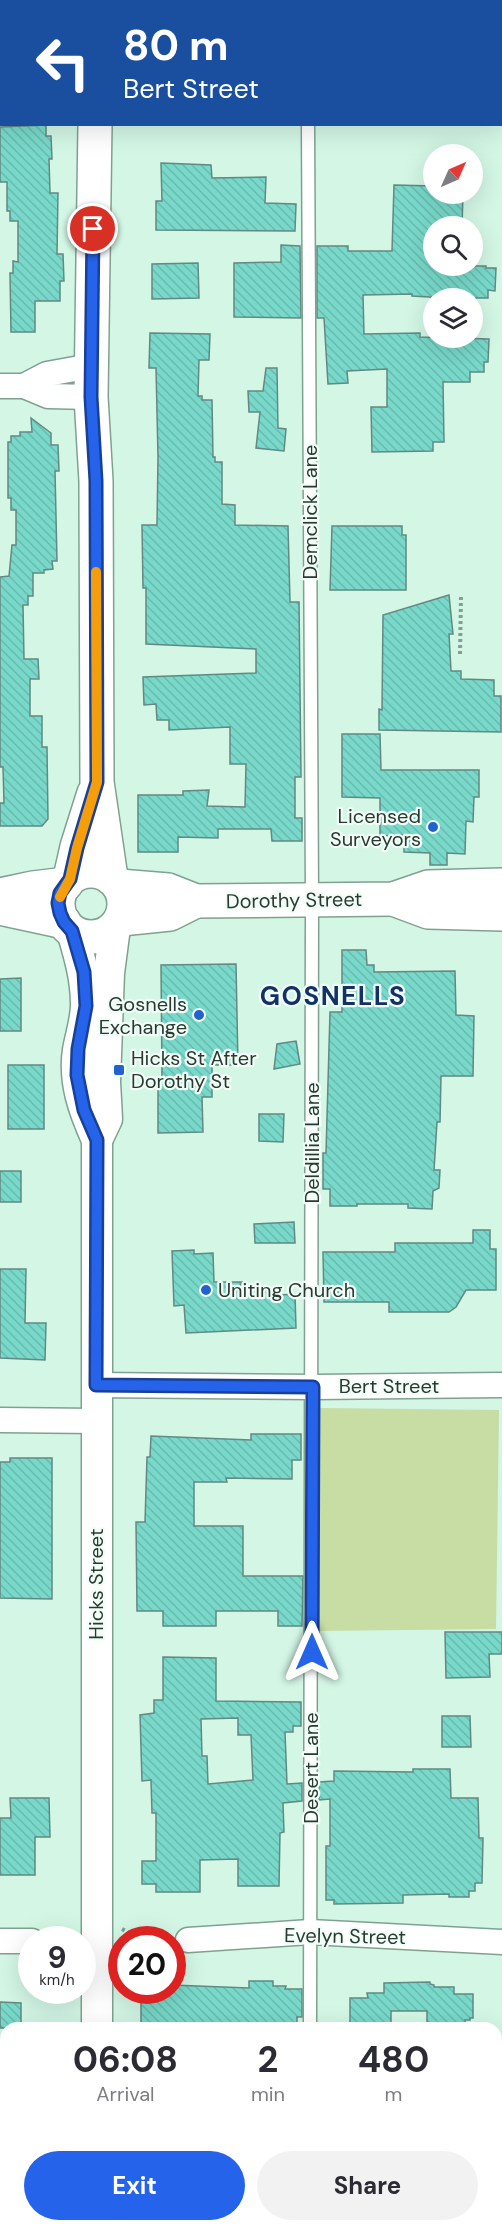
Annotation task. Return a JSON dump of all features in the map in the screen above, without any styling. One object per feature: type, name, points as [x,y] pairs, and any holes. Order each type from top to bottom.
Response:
[{"type":"main road","points":[[0,908],[68,926],[90,937],[99,936],[118,923],[124,908],[124,897],[115,882],[97,782],[96,481],[91,381],[95,126]]},
{"type":"main road","points":[[68,926],[60,913],[58,903],[60,893],[68,881],[97,782]]},
{"type":"main road","points":[[0,895],[68,881],[80,873],[91,871],[102,873],[115,882]]},
{"type":"main road","name":"Dorothy Street","points":[[115,882],[168,890],[196,901],[393,898],[428,887],[502,885]]},
{"type":"main road","name":"Dorothy Street","points":[[393,898],[428,912],[502,914]]},
{"type":"main road","name":"Dorothy Street","points":[[118,923],[170,914],[196,901]]},
{"type":"street","points":[[12,386],[47,374],[91,381]]},
{"type":"street","name":"Hicks Street","points":[[97,1140],[107,1119],[105,1082],[109,973],[118,923]]},
{"type":"street","name":"Hicks Street","points":[[68,926],[84,972],[86,1006],[78,1049],[77,1075],[84,1110],[97,1140],[97,2022]]},
{"type":"street","name":"Bert Street","points":[[96,1385],[313,1387],[502,1385]]},
{"type":"street","points":[[0,1420],[96,1421]]},
{"type":"street","name":"Evelyn Street","points":[[188,1940],[310,1932],[502,1941]]},
{"type":"street","points":[[0,1941],[18,1941]]},
{"type":"lane","name":"Demclick Lane","points":[[308,126],[312,899]]},
{"type":"lane","name":"Deldillia Lane","points":[[312,899],[313,1387]]},
{"type":"lane","name":"Desert Lane","points":[[310,2022],[313,1387]]},
{"type":"path","points":[[460,654],[461,597]]},
{"type":"green space","points":[[320,1408],[499,1410],[496,1629],[317,1631]]},
{"type":"building","points":[[46,126],[46,136],[51,136],[50,193],[58,193],[57,254],[63,254],[64,281],[60,281],[60,301],[35,301],[35,332],[11,332],[10,273],[13,273],[13,261],[18,262],[18,221],[10,221],[10,211],[7,211],[7,182],[0,182],[0,127]]},
{"type":"building","points":[[161,163],[211,165],[212,178],[266,177],[265,203],[296,204],[295,231],[156,230],[156,201],[162,201]]},
{"type":"building","points":[[394,185],[423,186],[423,204],[463,204],[462,216],[423,216],[423,276],[483,276],[483,266],[496,268],[495,291],[488,290],[488,298],[483,298],[483,288],[423,288],[423,297],[412,296],[412,294],[363,295],[364,334],[420,333],[420,337],[423,337],[423,348],[483,348],[483,339],[489,339],[488,362],[484,362],[484,372],[470,372],[470,382],[443,382],[444,442],[433,442],[433,451],[372,452],[371,407],[387,407],[387,369],[347,371],[348,383],[328,384],[324,318],[317,318],[317,246],[348,246],[348,251],[392,251]]},
{"type":"building","points":[[281,245],[300,246],[301,318],[234,317],[234,263],[281,262]]},
{"type":"building","points":[[198,263],[199,298],[152,299],[152,264]]},
{"type":"building","points":[[150,333],[210,334],[209,360],[199,360],[198,396],[202,396],[202,400],[212,400],[213,457],[215,457],[215,462],[222,462],[222,504],[235,505],[235,525],[288,526],[290,602],[299,602],[301,777],[295,777],[295,818],[302,818],[302,841],[272,841],[271,829],[218,829],[218,838],[178,837],[178,852],[138,852],[138,795],[183,795],[183,791],[209,790],[207,806],[245,807],[246,764],[230,764],[230,727],[169,730],[169,720],[157,720],[156,704],[144,705],[143,677],[256,673],[256,649],[146,644],[146,588],[143,588],[142,525],[157,525],[158,457],[156,368],[149,368]]},
{"type":"building","points":[[266,368],[277,368],[278,428],[286,429],[284,451],[256,448],[260,412],[249,412],[248,391],[263,391]]},
{"type":"building","points":[[31,418],[51,433],[51,445],[58,445],[59,471],[55,471],[57,561],[52,561],[53,569],[44,570],[44,573],[33,573],[33,596],[28,596],[28,605],[23,605],[24,659],[38,659],[39,679],[30,679],[30,716],[42,716],[42,747],[47,747],[48,819],[42,826],[0,826],[0,803],[4,803],[3,767],[0,767],[0,577],[9,576],[12,545],[16,545],[16,510],[11,510],[11,498],[8,498],[8,442],[11,442],[11,436],[20,436],[20,432],[32,432]]},
{"type":"building","points":[[332,526],[402,526],[402,535],[406,535],[406,590],[330,590]]},
{"type":"building","points":[[449,595],[453,634],[449,634],[451,671],[461,671],[461,679],[494,680],[494,696],[501,696],[501,732],[379,730],[379,709],[382,710],[383,615]]},
{"type":"building","points":[[342,734],[380,734],[381,770],[479,770],[479,797],[474,797],[473,822],[466,821],[465,854],[447,853],[447,865],[430,865],[430,853],[404,852],[404,835],[380,836],[380,798],[342,797]]},
{"type":"building","points":[[342,950],[366,950],[367,965],[374,965],[374,972],[455,971],[456,1015],[474,1016],[473,1076],[441,1076],[440,1122],[437,1122],[434,1170],[440,1170],[439,1188],[433,1191],[432,1209],[408,1208],[408,1204],[330,1206],[330,1189],[323,1189],[330,1012],[342,1012]]},
{"type":"building","name":"Gosnells Exchange","points":[[236,964],[238,1065],[212,1065],[212,1097],[202,1097],[203,1132],[158,1133],[158,1078],[162,1078],[161,965]]},
{"type":"building","points":[[21,978],[21,1031],[0,1031],[0,979]]},
{"type":"building","points":[[296,1041],[300,1064],[274,1069],[277,1044]]},
{"type":"building","points":[[8,1065],[44,1065],[44,1129],[8,1129]]},
{"type":"building","points":[[259,1114],[284,1114],[283,1142],[259,1141]]},
{"type":"building","points":[[0,1171],[21,1171],[21,1202],[0,1202]]},
{"type":"building","points":[[294,1222],[295,1243],[255,1243],[254,1224]]},
{"type":"building","points":[[473,1230],[490,1230],[490,1249],[496,1249],[496,1290],[466,1290],[456,1307],[449,1312],[389,1312],[389,1302],[324,1302],[323,1252],[395,1252],[395,1243],[473,1243]]},
{"type":"building","name":"Uniting Church","points":[[194,1250],[194,1254],[213,1253],[214,1282],[242,1282],[237,1292],[281,1288],[280,1295],[295,1294],[296,1328],[186,1333],[184,1305],[174,1306],[172,1251]]},
{"type":"building","points":[[0,1269],[26,1269],[25,1323],[46,1323],[45,1360],[0,1358]]},
{"type":"building","points":[[251,1434],[301,1434],[301,1460],[292,1460],[292,1479],[226,1478],[227,1482],[194,1482],[194,1526],[243,1526],[243,1576],[303,1576],[302,1626],[278,1626],[278,1611],[216,1611],[216,1626],[163,1626],[163,1611],[137,1611],[136,1522],[145,1522],[147,1457],[150,1457],[151,1436],[251,1440]]},
{"type":"building","points":[[10,1458],[52,1458],[52,1599],[0,1598],[0,1462],[10,1462]]},
{"type":"building","points":[[445,1632],[502,1632],[502,1654],[489,1654],[490,1677],[446,1678]]},
{"type":"building","points":[[163,1657],[216,1658],[216,1701],[301,1702],[301,1726],[293,1726],[293,1732],[285,1732],[287,1784],[302,1783],[302,1801],[283,1803],[284,1832],[280,1833],[279,1886],[238,1886],[238,1859],[200,1860],[200,1892],[156,1892],[156,1884],[142,1884],[142,1861],[156,1861],[156,1813],[152,1813],[151,1780],[142,1781],[140,1715],[154,1713],[154,1700],[163,1700]],"holes":[[[238,1718],[238,1735],[251,1735],[253,1780],[208,1784],[207,1756],[202,1756],[201,1719]]]},
{"type":"building","points":[[442,1716],[470,1716],[471,1747],[442,1747]]},
{"type":"building","points":[[413,1769],[450,1769],[451,1798],[478,1798],[479,1838],[483,1838],[482,1883],[475,1883],[475,1891],[469,1891],[469,1897],[449,1897],[449,1894],[403,1895],[403,1903],[334,1904],[334,1900],[326,1900],[326,1846],[330,1846],[330,1799],[319,1800],[319,1782],[334,1781],[334,1771],[413,1772]]},
{"type":"building","points":[[10,1798],[49,1798],[50,1837],[35,1837],[35,1875],[0,1875],[0,1818],[11,1818]]},
{"type":"building","points":[[249,1981],[273,1981],[273,1986],[302,1989],[302,2017],[297,2017],[297,2022],[141,2022],[141,2004],[186,2004],[186,1986],[249,1988]]},
{"type":"building","points":[[430,1982],[434,1987],[454,1987],[454,1994],[473,1994],[473,2018],[465,2022],[427,2022],[427,2011],[391,2011],[391,2022],[350,2022],[350,1998],[368,1998],[367,1993],[384,1993],[384,1983]]},
{"type":"building","points":[[0,2002],[21,2004],[21,2022],[0,2022]]},
{"type":"slow traffic","points":[[60,897],[60,893],[70,879],[97,782],[96,572]]},
{"type":"place","name":"Licensed Surveyors","points":[[433,827]]},
{"type":"place","name":"Gosnells Exchange","points":[[199,1015]]},
{"type":"place","name":"Hicks St After Dorothy St","points":[[119,1070]]},
{"type":"place","name":"Uniting Church","points":[[206,1290]]},
{"type":"district","name":"GOSNELLS","points":[[333,996]]},
{"type":"route","points":[[93,229],[91,397],[96,481],[97,782],[70,879],[60,893],[58,903],[64,922],[72,931],[84,972],[86,990],[85,1023],[78,1049],[77,1075],[84,1110],[97,1140],[96,1385],[313,1387],[312,1652]]}]
